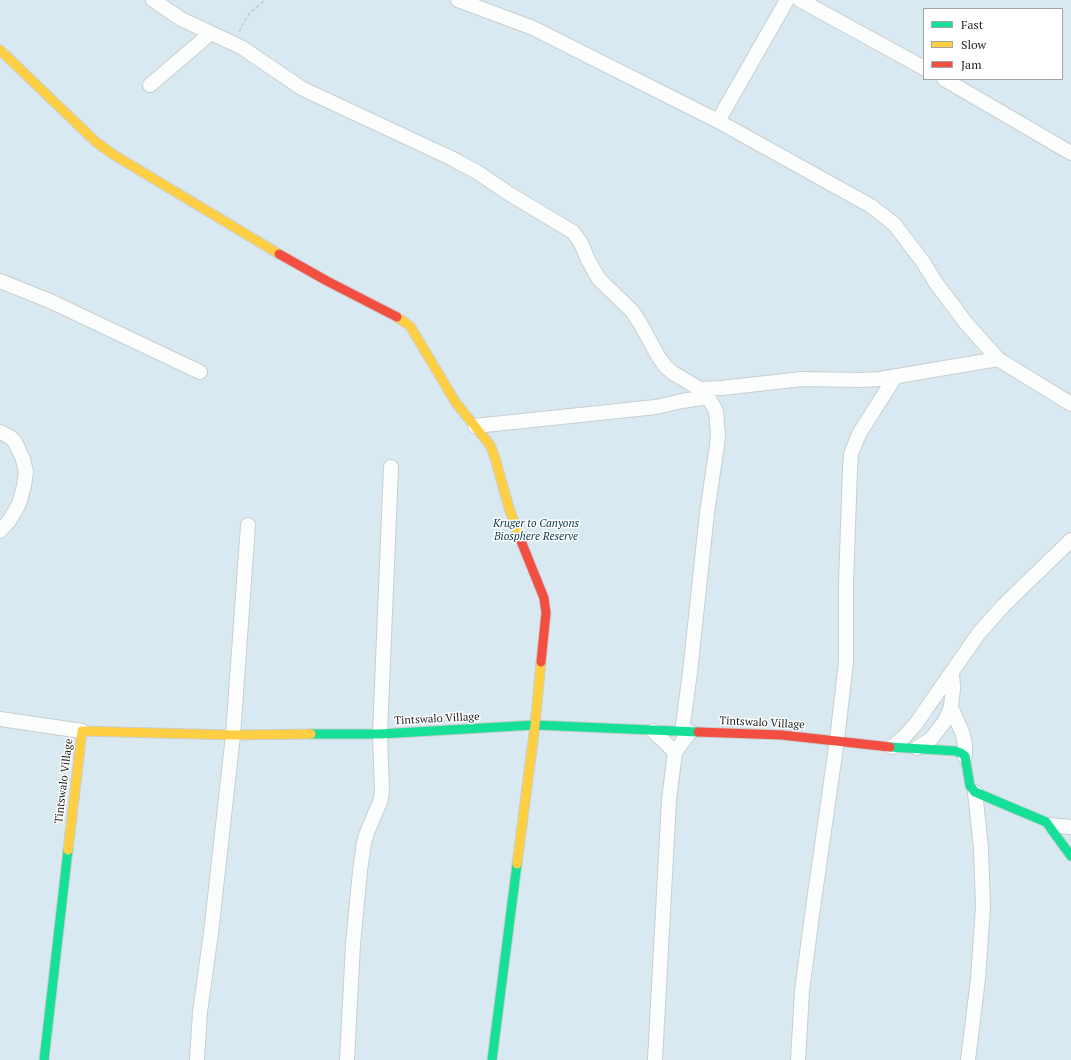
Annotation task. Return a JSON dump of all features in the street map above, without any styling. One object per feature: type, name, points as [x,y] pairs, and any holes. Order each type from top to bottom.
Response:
[{"type":"street","points":[[153,0],[181,19],[241,47],[303,89],[451,158],[477,172],[508,193],[573,232],[581,243],[599,280],[632,311],[665,366],[673,373],[704,393],[712,404],[716,416],[718,434],[707,513],[690,672],[686,732],[675,752],[669,800],[655,1060]]},
{"type":"street","points":[[458,0],[533,28],[718,121],[871,206],[894,224],[966,323],[998,359],[1071,404]]},
{"type":"street","points":[[718,121],[787,0]]},
{"type":"street","points":[[800,0],[923,67]]},
{"type":"street","points":[[150,85],[211,33]]},
{"type":"street","points":[[0,50],[96,142],[114,156],[140,170],[264,246],[327,281],[402,319],[415,333],[456,403],[490,445],[509,508],[544,598],[546,613],[535,725],[492,1060]]},
{"type":"street","points":[[946,80],[1071,153]]},
{"type":"street","points":[[0,281],[50,301],[200,372]]},
{"type":"street","points":[[475,426],[656,407],[682,401],[722,388],[802,379],[860,380],[895,377],[998,359]]},
{"type":"street","points":[[798,1060],[802,991],[837,740],[846,662],[846,584],[851,454],[859,434],[895,377]]},
{"type":"street","points":[[0,432],[10,437],[15,442],[23,459],[26,472],[24,486],[18,504],[9,521],[0,531]]},
{"type":"street","points":[[347,1060],[353,944],[360,871],[364,842],[382,797],[380,734],[391,467]]},
{"type":"street","points":[[197,1060],[200,1012],[211,933],[233,735],[248,525]]},
{"type":"street","points":[[892,747],[915,725],[979,633],[1002,606],[1071,540]]},
{"type":"street","points":[[917,748],[931,739],[946,721],[951,707],[954,688],[952,673]]},
{"type":"street","points":[[951,707],[966,744],[965,756],[970,786],[975,792],[1042,819],[1050,825],[1071,856]]},
{"type":"street","points":[[0,719],[82,731]]},
{"type":"street","name":"Tintswalo Village","points":[[44,1060],[82,731],[233,735],[380,734],[535,725],[653,731],[782,735],[892,747],[955,751],[965,756]]},
{"type":"street","points":[[653,731],[675,752]]},
{"type":"street","points":[[968,1060],[978,978],[983,907],[981,848],[975,792]]},
{"type":"street","points":[[1050,825],[1071,827]]},
{"type":"path","points":[[241,47],[239,37],[240,30],[250,13],[265,0]]},
{"type":"green space","name":"Kruger to Canyons Biosphere Reserve","points":[[0,0],[1071,0],[1071,1060],[0,1060]]},
{"type":"traffic: fast","points":[[311,734],[380,734],[535,725],[698,732]]},
{"type":"traffic: fast","points":[[890,747],[955,751],[961,753],[965,756],[970,786],[975,792],[1046,822],[1071,856]]},
{"type":"traffic: fast","points":[[44,1060],[68,850]]},
{"type":"traffic: fast","points":[[492,1060],[517,864]]},
{"type":"traffic: slow","points":[[0,50],[96,142],[114,155],[279,254]]},
{"type":"traffic: slow","points":[[397,317],[410,326],[456,403],[490,445],[509,508],[521,541]]},
{"type":"traffic: slow","points":[[517,864],[535,725],[541,662]]},
{"type":"traffic: slow","points":[[68,850],[82,731],[233,735],[311,734]]},
{"type":"traffic: jam","points":[[279,254],[327,281],[397,317]]},
{"type":"traffic: jam","points":[[521,541],[544,598],[546,613],[541,662]]},
{"type":"traffic: jam","points":[[698,732],[782,735],[890,747]]}]
